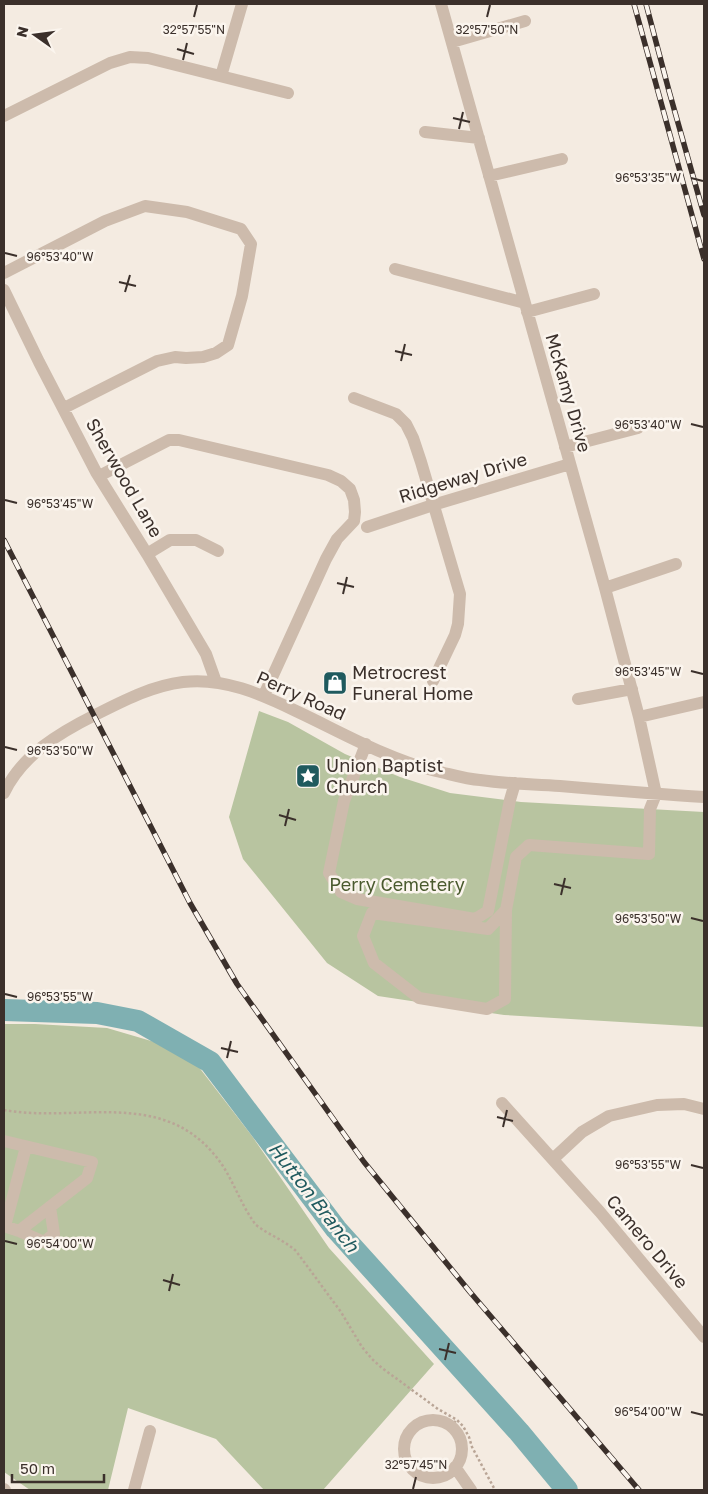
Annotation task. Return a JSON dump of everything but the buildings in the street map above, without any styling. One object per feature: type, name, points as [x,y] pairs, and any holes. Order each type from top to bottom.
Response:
[{"type":"street","points":[[221,76],[242,4]]},
{"type":"street","name":"McKamy Drive","points":[[441,4],[605,588],[639,717],[656,794]]},
{"type":"street","points":[[452,42],[525,21]]},
{"type":"street","points":[[4,116],[110,63],[130,57],[148,58],[288,93]]},
{"type":"street","points":[[425,132],[479,138]]},
{"type":"street","points":[[489,176],[562,159]]},
{"type":"street","points":[[4,273],[105,221],[145,206],[187,212],[241,229],[251,244],[242,296],[228,345],[216,353],[203,357],[175,357],[157,361],[64,408]]},
{"type":"street","points":[[395,268],[526,308],[594,294]]},
{"type":"street","name":"Sherwood Lane","points":[[4,290],[98,476],[148,554],[206,654],[216,682]]},
{"type":"street","points":[[354,398],[396,414],[406,424],[422,462],[460,594],[458,624],[455,635],[433,681]]},
{"type":"street","points":[[565,447],[638,428]]},
{"type":"street","points":[[98,476],[169,440],[179,440],[328,475],[341,480],[350,488],[354,500],[354,520],[337,539],[326,559],[264,695]]},
{"type":"street","name":"Ridgeway Drive","points":[[367,527],[570,464]]},
{"type":"street","points":[[148,554],[170,540],[196,540],[218,551]]},
{"type":"street","points":[[605,588],[676,564]]},
{"type":"street","name":"Perry Road","points":[[4,792],[10,781],[29,759],[47,742],[71,727],[139,694],[156,688],[183,682],[216,682],[264,695],[396,758],[435,771],[479,780],[704,797]]},
{"type":"street","points":[[578,699],[632,689]]},
{"type":"street","points":[[639,717],[704,702]]},
{"type":"street","points":[[366,744],[344,801],[329,873],[341,892],[357,899],[475,919],[488,911],[515,783]]},
{"type":"street","points":[[506,910],[488,929],[372,912],[363,936],[374,964],[419,998],[487,1009],[505,999],[506,910],[516,857],[529,846],[649,854],[650,809],[656,794]]},
{"type":"street","name":"Camero Drive","points":[[502,1103],[600,1212],[704,1337]]},
{"type":"street","points":[[553,1159],[582,1132],[609,1116],[657,1105],[684,1104],[704,1109]]},
{"type":"street","points":[[4,1141],[92,1162],[87,1178],[19,1231]]},
{"type":"street","points":[[26,1147],[4,1226],[44,1242],[54,1234],[50,1207]]},
{"type":"street","points":[[429,1420],[454,1423],[461,1446],[460,1457],[455,1467],[447,1475],[436,1478],[425,1478],[414,1472],[407,1464],[404,1453],[405,1442],[410,1431],[418,1424],[429,1420]]},
{"type":"street","points":[[134,1490],[150,1431]]},
{"type":"street","points":[[455,1467],[471,1490]]},
{"type":"path","points":[[4,1110],[133,1113],[154,1116],[171,1121],[185,1128],[198,1138],[214,1153],[223,1166],[256,1225],[296,1251],[341,1312],[362,1347],[372,1359],[454,1423],[463,1426],[495,1490]]},
{"type":"green space","name":"Perry Cemetery","points":[[259,711],[288,722],[345,754],[400,777],[450,793],[521,802],[704,812],[704,1027],[504,1015],[378,996],[327,963],[243,859],[229,817]]},
{"type":"green space","points":[[4,1024],[107,1028],[158,1043],[198,1066],[252,1136],[329,1248],[434,1364],[323,1490],[264,1490],[216,1439],[128,1408],[108,1490],[30,1490],[4,1472]]},
{"type":"waterway","name":"Hutton Branch","points":[[4,1010],[97,1013],[138,1021],[210,1062],[336,1229],[519,1432],[567,1490]]},
{"type":"railway","points":[[634,4],[704,259]]},
{"type":"railway","points":[[646,4],[704,215]]},
{"type":"railway","points":[[4,540],[190,903],[237,984],[364,1162],[470,1292],[639,1490]]},
{"type":"place","name":"Metrocrest Funeral Home","points":[[335,683]]},
{"type":"place","name":"Union Baptist Church","points":[[308,776]]}]
